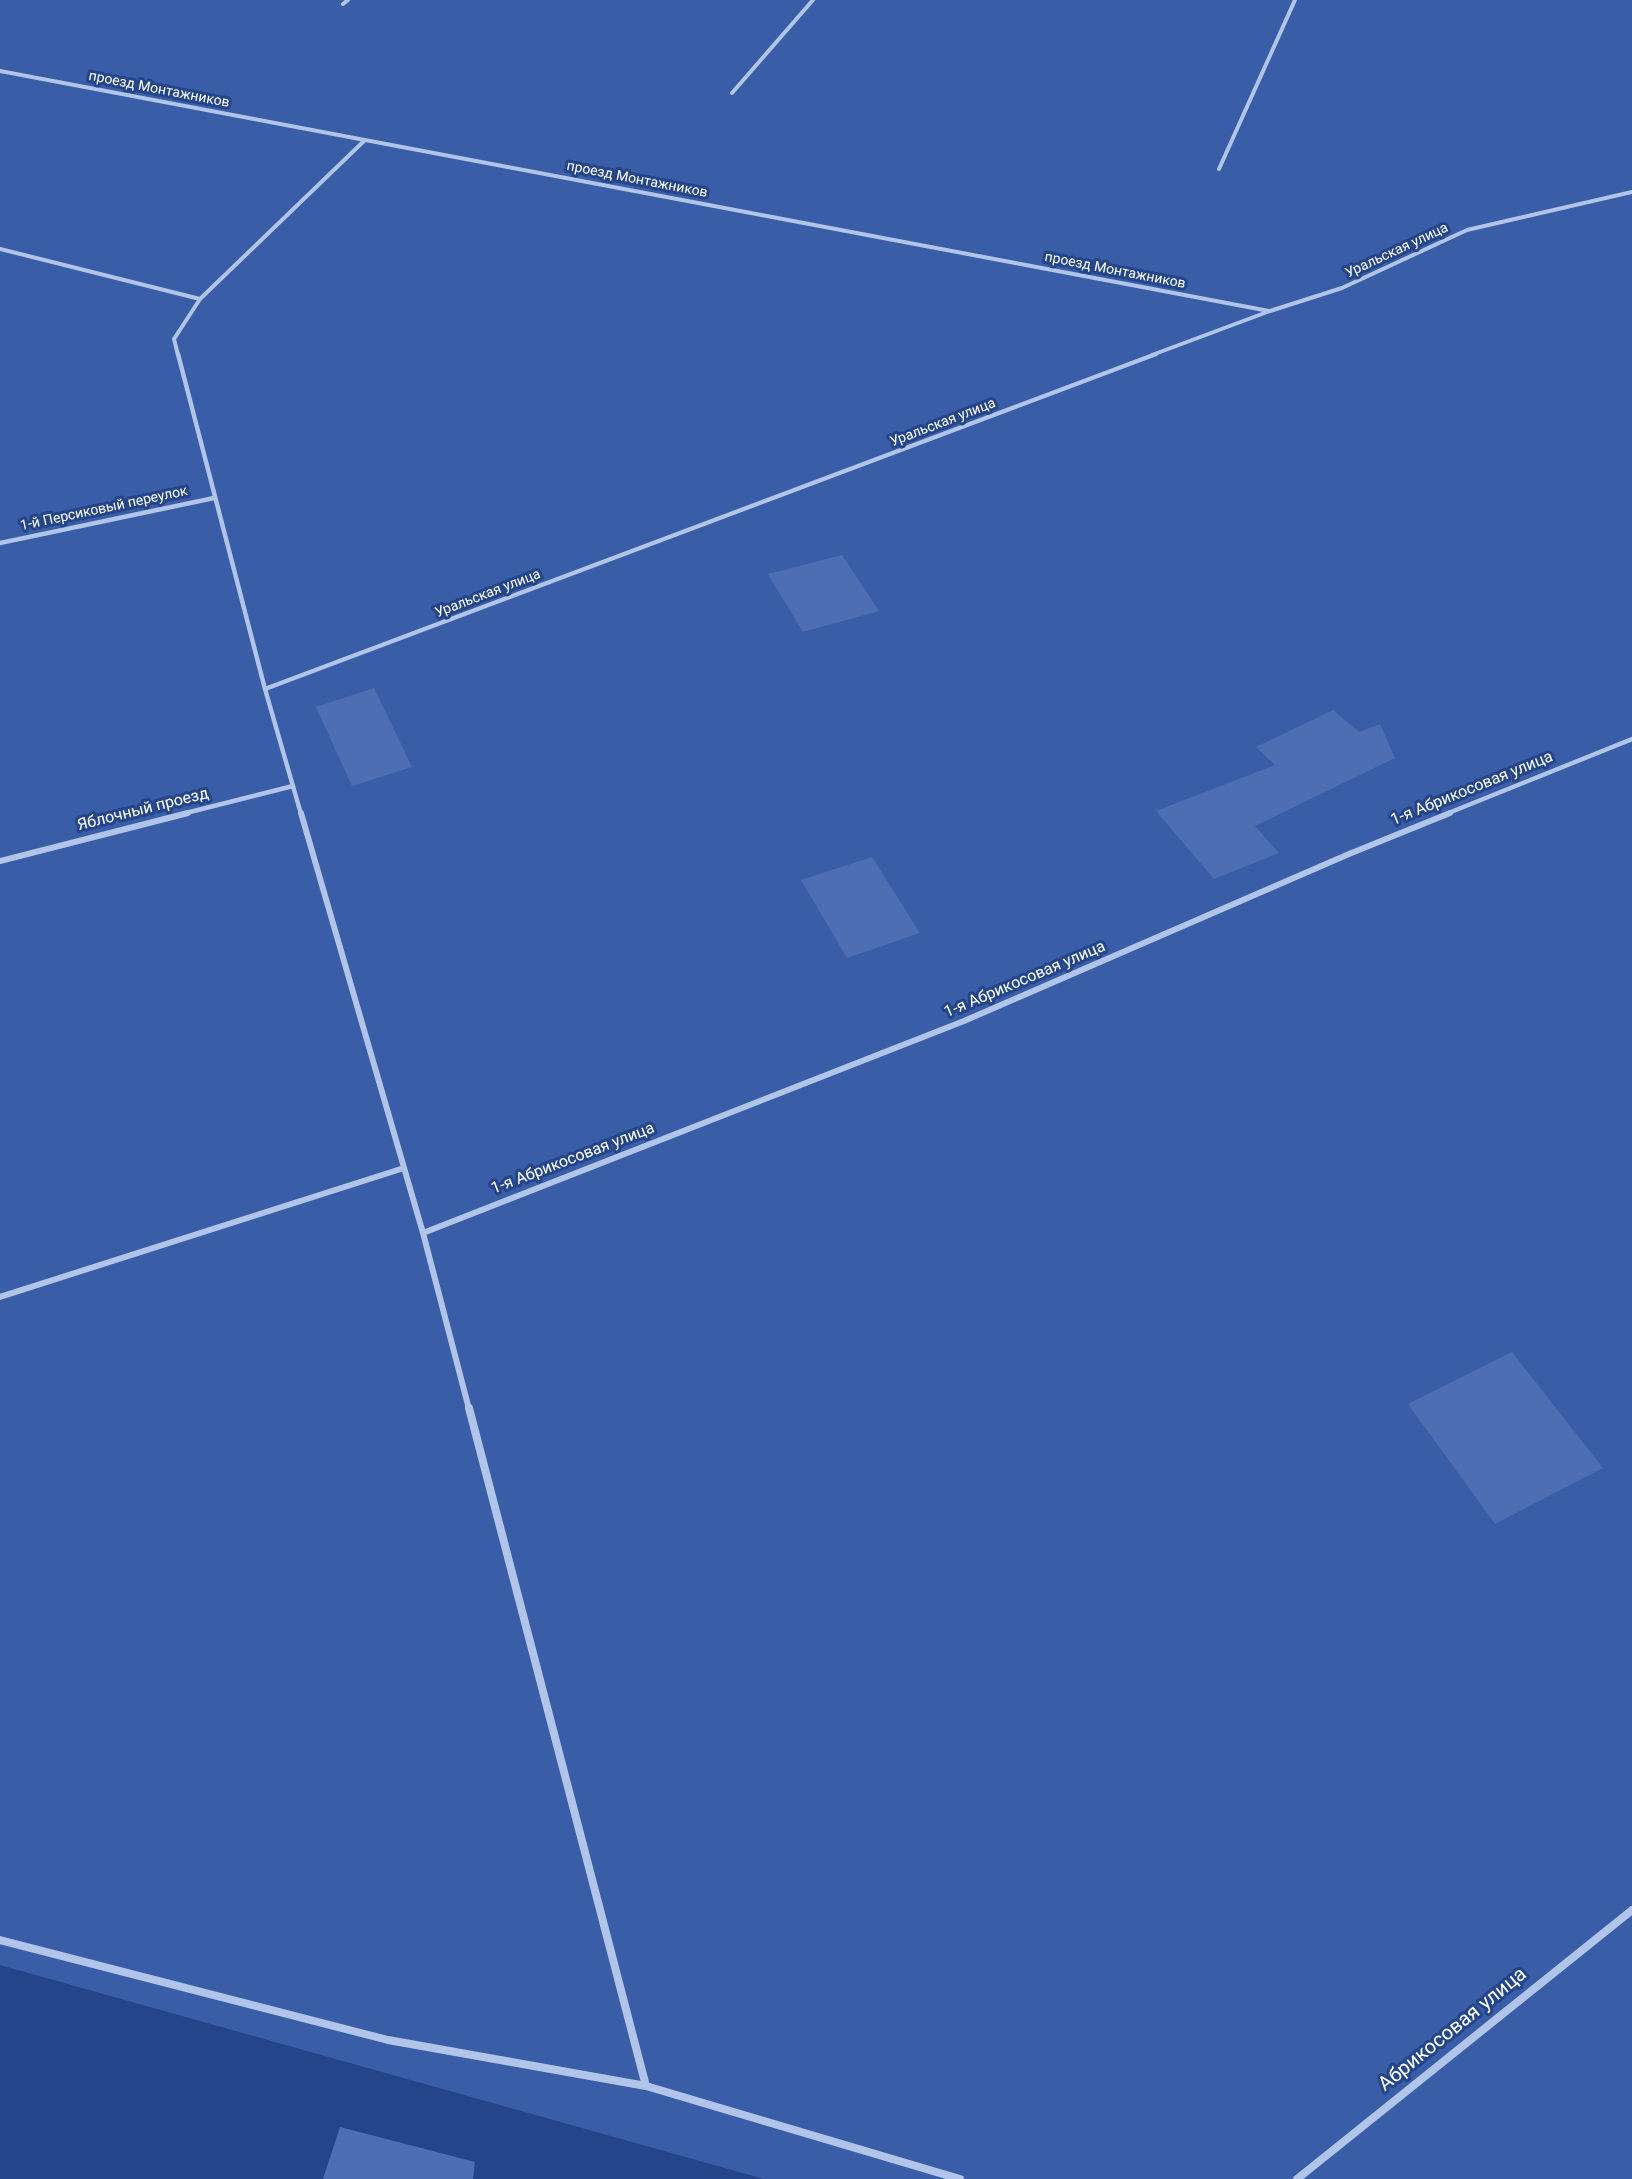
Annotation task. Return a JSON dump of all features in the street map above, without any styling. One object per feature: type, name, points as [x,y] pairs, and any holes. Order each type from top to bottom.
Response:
[{"type":"street","points":[[343,4],[348,0]]},
{"type":"street","points":[[732,93],[813,0]]},
{"type":"street","points":[[1219,169],[1295,0]]},
{"type":"street","name":"проезд Монтажников","points":[[0,71],[1270,311]]},
{"type":"street","points":[[365,140],[200,299],[174,339],[265,688],[423,1233],[646,2086]]},
{"type":"street","name":"Уральская улица","points":[[265,688],[1270,311],[1342,288],[1467,230],[1632,192]]},
{"type":"street","points":[[0,249],[200,299]]},
{"type":"street","name":"1-й Персиковый переулок","points":[[0,543],[214,498]]},
{"type":"street","name":"1-я Абрикосовая улица","points":[[423,1233],[964,1021],[1349,854],[1632,739]]},
{"type":"street","name":"Яблочный проезд","points":[[0,861],[293,786]]},
{"type":"street","points":[[0,1297],[404,1168]]},
{"type":"street","name":"Абрикосовая улица","points":[[1297,2179],[1632,1910]]},
{"type":"street","points":[[0,1940],[388,2040],[646,2086],[960,2179]]},
{"type":"shaded area","points":[[0,0],[1632,0],[1632,2179],[764,2179],[0,1965]]},
{"type":"building","points":[[842,555],[879,611],[803,632],[768,574]]},
{"type":"building","points":[[374,688],[412,767],[352,786],[316,707]]},
{"type":"building","points":[[1333,710],[1359,732],[1380,724],[1395,758],[1255,826],[1279,853],[1214,879],[1156,811],[1275,765],[1256,747]]},
{"type":"building","points":[[872,857],[920,933],[847,958],[801,880]]},
{"type":"building","points":[[1512,1352],[1603,1468],[1495,1524],[1408,1404]]},
{"type":"building","points":[[340,2127],[475,2162],[473,2179],[323,2179]]}]
